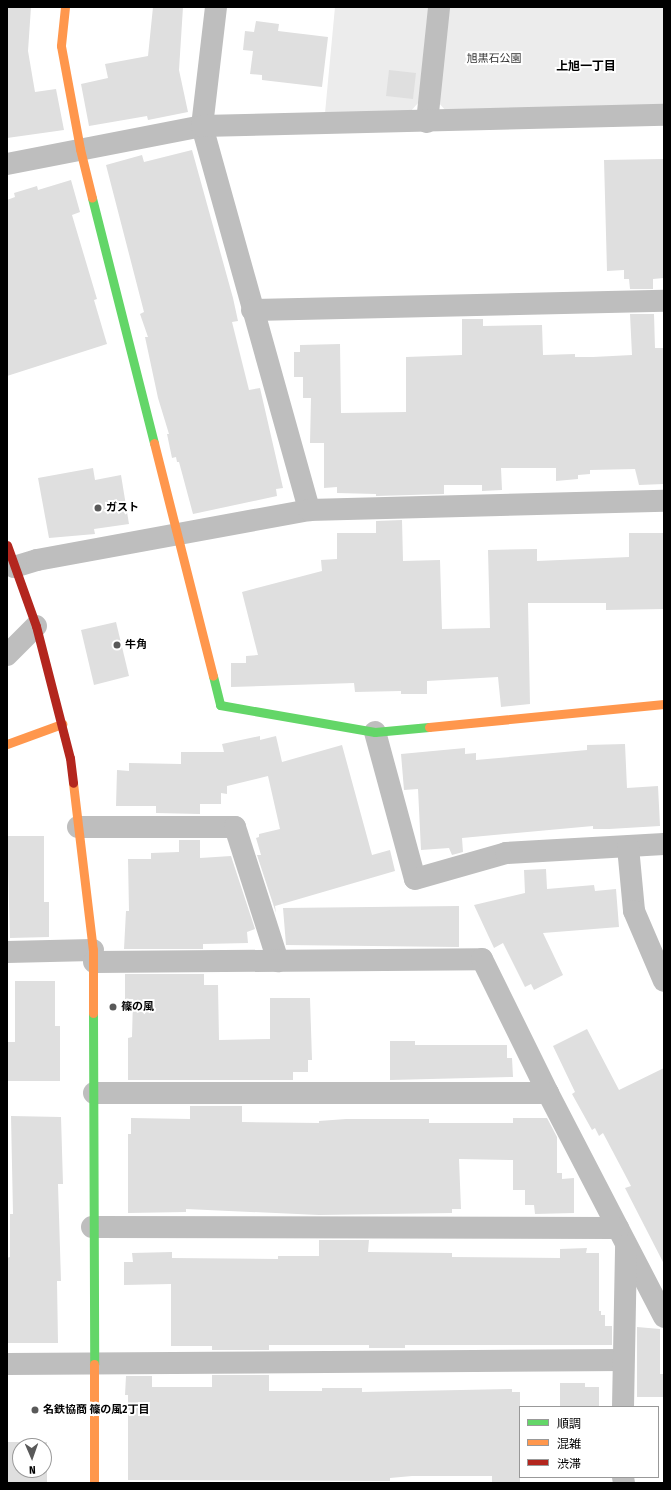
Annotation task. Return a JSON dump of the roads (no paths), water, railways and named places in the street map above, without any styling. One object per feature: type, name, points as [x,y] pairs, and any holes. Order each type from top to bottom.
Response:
[{"type":"street","points":[[65,7],[61,46],[80,149],[220,705],[375,732],[664,704]]},
{"type":"street","points":[[216,7],[202,126],[252,310],[309,510]]},
{"type":"street","points":[[426,122],[439,7]]},
{"type":"street","points":[[7,164],[202,126],[426,122],[664,115]]},
{"type":"street","points":[[252,310],[664,301]]},
{"type":"street","points":[[14,567],[37,560],[309,510],[664,501]]},
{"type":"street","points":[[7,545],[36,626],[74,776],[78,827],[93,956],[94,1093],[92,1227],[94,1483]]},
{"type":"street","points":[[7,656],[36,626]]},
{"type":"street","points":[[7,744],[62,724]]},
{"type":"street","points":[[375,732],[415,879],[506,853],[628,848],[664,844]]},
{"type":"street","points":[[78,827],[235,827],[278,961]]},
{"type":"street","points":[[628,848],[634,910],[664,981]]},
{"type":"street","points":[[7,952],[278,961],[482,959],[548,1093],[664,1317]]},
{"type":"street","points":[[94,1093],[548,1093]]},
{"type":"street","points":[[92,1227],[622,1235]]},
{"type":"street","points":[[622,1235],[623,1406]]},
{"type":"street","points":[[7,1364],[94,1362],[623,1360]]},
{"type":"place","name":"ガスト","points":[[98,508]]},
{"type":"place","name":"牛角","points":[[117,645]]},
{"type":"place","name":"篠の風","points":[[113,1007]]},
{"type":"place","name":"名鉄協商 篠の風2丁目","points":[[35,1410]]},
{"type":"district","name":"上旭一丁目","points":[[586,67]]},
{"type":"park label","name":"旭黒石公園","points":[[494,59]]}]
